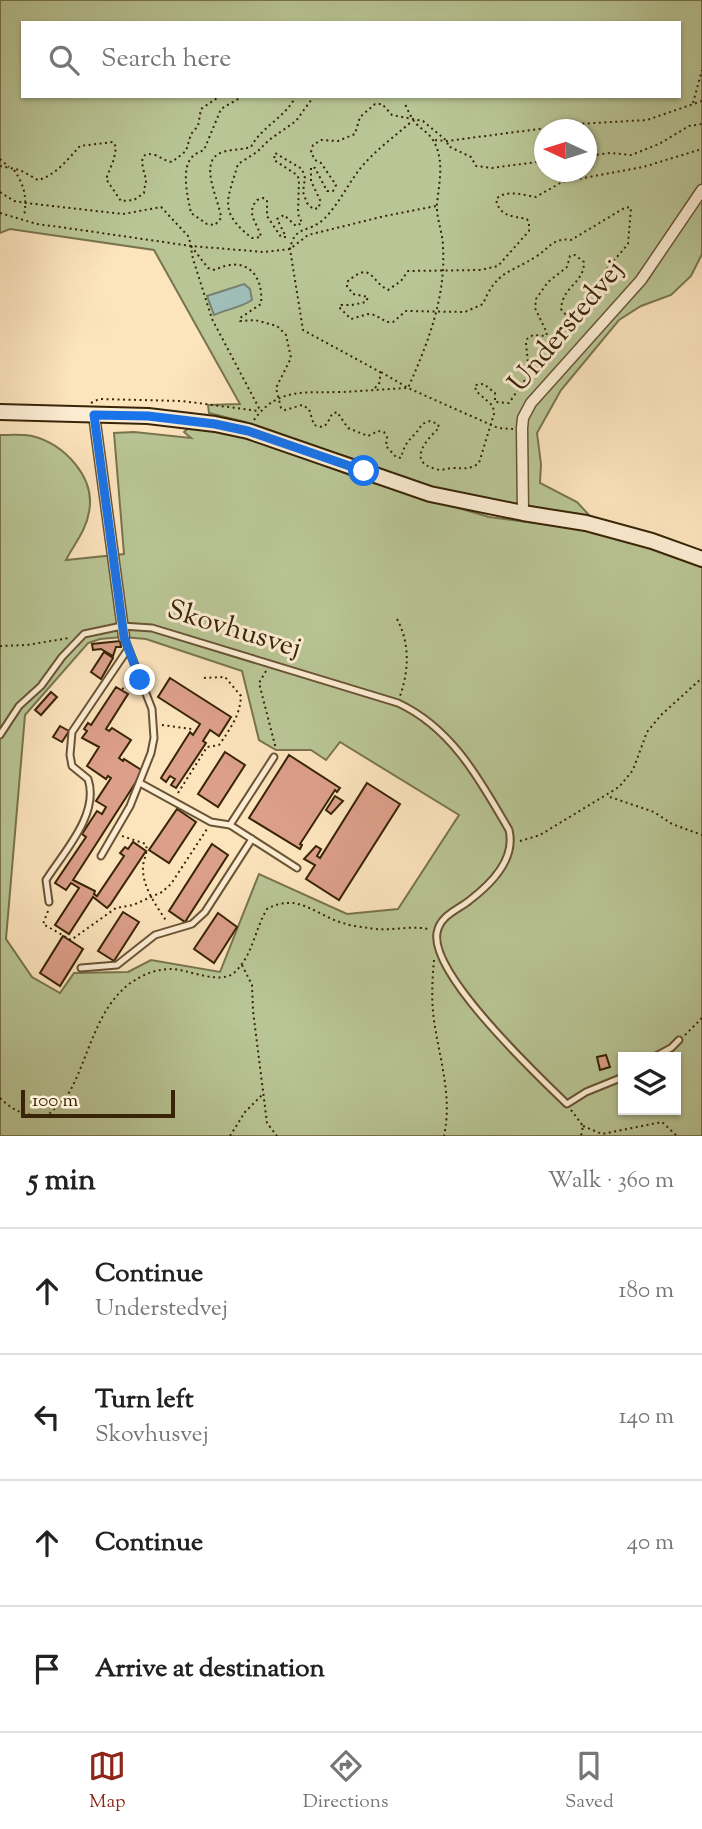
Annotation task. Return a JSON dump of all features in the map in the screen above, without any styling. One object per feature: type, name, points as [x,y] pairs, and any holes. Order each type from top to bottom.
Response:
[{"type":"street","name":"Understedvej","points":[[523,513],[522,428],[523,418],[531,403],[641,280],[702,190]]},
{"type":"street","points":[[0,412],[184,419],[248,431],[430,494],[586,523],[652,541],[702,559]]},
{"type":"street","name":"Skovhusvej","points":[[88,415],[123,632]]},
{"type":"lane","name":"Skovhusvej","points":[[123,632],[152,628],[398,703],[416,711],[439,730],[474,770],[509,830],[512,840]]},
{"type":"lane","points":[[0,735],[19,706],[41,686],[62,657],[84,634],[123,632],[152,709],[155,738],[140,783],[101,856]]},
{"type":"lane","points":[[49,902],[46,880],[84,820],[90,794],[88,779],[72,766],[72,733],[128,649]]},
{"type":"lane","points":[[230,825],[275,753]]},
{"type":"lane","points":[[140,783],[211,822],[230,825],[297,868]]},
{"type":"lane","points":[[81,968],[117,965],[155,935],[192,923],[205,912],[251,839]]},
{"type":"lane","points":[[512,840],[509,853],[492,881],[470,901],[446,917],[437,931],[437,943],[444,961],[476,1009],[518,1057],[567,1104],[586,1092],[618,1079]]},
{"type":"lane","points":[[663,1052],[679,1040]]},
{"type":"path","points":[[693,103],[702,70]]},
{"type":"path","points":[[0,166],[20,170],[38,180],[44,179],[80,146],[113,142],[116,147],[114,159],[106,179],[121,201],[134,200],[144,192],[146,178],[142,160],[145,156],[151,154],[172,162],[186,151],[191,134],[198,126],[201,109],[217,98]]},
{"type":"path","points":[[239,98],[220,109],[204,150],[193,156],[188,166],[186,188],[191,213],[208,224],[215,225],[221,218],[219,202],[211,184],[210,169],[214,157],[224,151],[251,147],[264,128],[274,122],[294,98]]},
{"type":"path","points":[[313,98],[296,121],[238,164],[226,201],[229,212],[241,230],[252,238],[261,237],[252,218],[252,211],[257,200],[262,198],[267,200],[267,216],[281,237],[286,237],[277,219],[280,216],[284,215],[296,226],[302,223],[298,214],[299,179],[274,160],[275,153],[302,169],[307,203],[313,209],[319,208],[320,200],[311,181],[311,167],[315,168],[327,191],[335,189],[336,185],[321,163],[313,157],[315,142],[338,141],[355,135],[360,117],[375,104],[382,104],[392,115],[423,121],[447,141],[448,146],[471,157],[476,166],[492,168],[534,163]]},
{"type":"path","points":[[433,140],[447,141],[577,124],[647,120],[702,101]]},
{"type":"path","points":[[404,102],[413,121],[433,140],[441,167],[441,188],[437,206],[443,246],[443,270],[436,311],[426,346],[408,388]]},
{"type":"path","points":[[413,121],[361,167],[326,217],[293,236],[290,249],[303,330],[408,388],[490,424],[505,429],[522,428]]},
{"type":"path","points":[[597,155],[631,155],[659,144],[689,126],[702,124]]},
{"type":"path","points":[[191,246],[208,268],[215,270],[228,264],[246,265],[254,272],[262,296],[261,304],[240,318],[240,321],[255,320],[277,326],[286,335],[291,358],[276,388],[281,408],[285,410],[302,405],[309,409],[314,425],[322,428],[331,414],[337,412],[348,428],[368,436],[378,431],[384,432],[387,437],[386,446],[396,457],[401,458],[404,444],[418,432],[422,424],[430,421],[438,424],[439,428],[426,440],[421,450],[421,458],[425,464],[437,470],[473,468],[479,463],[494,414],[493,406],[476,391],[475,385],[484,384],[495,393],[495,402],[509,403],[529,374],[527,339],[533,335],[546,336],[547,333],[535,308],[536,299],[548,282],[567,267],[570,256],[575,255],[584,261],[584,268],[576,283],[562,298],[561,309],[566,315],[575,314],[599,278],[628,244],[631,208],[626,207],[571,240],[553,242],[537,256],[506,271],[490,286],[483,304],[465,312],[406,312],[393,322],[368,314],[351,319],[339,307],[368,300],[366,295],[354,294],[347,286],[349,279],[362,272],[370,273],[388,290],[401,281],[408,271],[481,270],[498,266],[529,231],[527,219],[504,214],[498,207],[496,199],[500,195],[509,192],[536,197],[562,182],[643,167],[702,149]]},
{"type":"path","points":[[0,159],[11,168],[24,186],[24,218]]},
{"type":"path","points":[[0,192],[13,201],[123,214],[161,207],[190,237],[202,290],[212,319],[260,411]]},
{"type":"path","points":[[0,213],[37,224],[191,246],[264,252],[290,249],[308,235],[437,206]]},
{"type":"path","points":[[375,389],[380,382],[380,372]]},
{"type":"path","points":[[248,431],[260,411],[278,398],[312,391],[408,388]]},
{"type":"path","points":[[88,415],[93,401],[99,399],[182,401],[260,411]]},
{"type":"path","points":[[397,620],[402,629],[407,666],[398,703]]},
{"type":"path","points":[[0,646],[27,645],[84,634]]},
{"type":"path","points":[[270,664],[259,683],[275,753]]},
{"type":"path","points":[[173,801],[207,747],[219,745],[233,725],[240,708],[241,696],[225,677],[201,678]]},
{"type":"path","points":[[512,840],[520,841],[540,835],[619,787],[633,770],[647,732],[661,715],[702,678]]},
{"type":"path","points":[[122,689],[140,680]]},
{"type":"path","points":[[154,724],[192,729]]},
{"type":"path","points":[[608,796],[654,812],[672,824],[702,835]]},
{"type":"path","points":[[49,902],[43,924],[71,940],[116,908],[152,899],[171,884],[211,822]]},
{"type":"path","points":[[115,833],[146,844],[144,876],[152,899],[173,930]]},
{"type":"path","points":[[0,1098],[13,1110],[33,1116],[48,1115],[69,1094],[107,1009],[127,986],[148,972],[171,969],[200,976],[225,977],[235,973],[252,947],[267,909],[277,903],[294,903],[319,911],[341,923],[374,929],[409,926],[437,931]]},
{"type":"path","points":[[437,943],[432,988],[435,1025],[446,1084],[448,1110],[444,1136]]},
{"type":"path","points":[[241,964],[252,985],[267,1123],[277,1136]]},
{"type":"path","points":[[679,1040],[702,1018]]},
{"type":"path","points":[[229,1136],[245,1112],[263,1094]]},
{"type":"path","points":[[567,1104],[583,1126],[602,1134],[662,1122],[677,1136]]},
{"type":"path","points":[[581,1136],[583,1126]]},
{"type":"green space","points":[[0,0],[702,0],[702,254],[691,276],[671,295],[641,306],[619,320],[561,390],[537,433],[541,464],[540,483],[577,502],[589,515],[580,518],[528,510],[420,485],[367,463],[297,442],[245,422],[209,413],[208,405],[240,404],[154,250],[10,229],[0,233]]},
{"type":"green space","points":[[191,426],[249,436],[360,479],[489,517],[567,527],[654,545],[702,564],[702,1136],[0,1136],[0,435],[28,435],[55,446],[75,464],[88,486],[90,499],[87,519],[66,560],[124,554],[114,433],[134,432],[191,438],[184,432]],"holes":[[[123,637],[146,639],[242,671],[259,740],[276,750],[311,750],[326,760],[340,742],[459,815],[398,909],[347,914],[259,874],[220,972],[151,960],[128,972],[74,973],[60,993],[32,977],[6,939],[25,715],[88,643]]]},
{"type":"water","points":[[244,284],[250,289],[252,300],[214,315],[207,296]]},
{"type":"building","points":[[120,641],[121,647],[116,647],[113,656],[101,649],[93,650],[92,644]]},
{"type":"building","points":[[104,652],[113,658],[101,679],[91,672]]},
{"type":"building","points":[[170,678],[231,717],[219,736],[210,730],[203,741],[206,743],[176,788],[171,785],[175,779],[170,776],[166,782],[161,778],[190,732],[193,735],[200,724],[158,697]]},
{"type":"building","points":[[116,687],[128,694],[106,729],[109,731],[112,728],[131,740],[119,758],[143,771],[73,880],[95,891],[97,896],[124,856],[120,853],[125,847],[128,849],[133,842],[146,851],[110,905],[107,908],[93,897],[69,934],[55,925],[79,888],[71,883],[66,890],[55,883],[86,837],[82,834],[97,811],[102,814],[106,807],[96,801],[111,778],[108,776],[106,779],[87,766],[99,747],[82,738],[88,723],[91,725]]},
{"type":"building","points":[[51,692],[57,697],[41,715],[35,710]]},
{"type":"building","points":[[60,726],[69,731],[62,742],[53,737]]},
{"type":"building","points":[[225,752],[245,765],[218,807],[198,794]]},
{"type":"building","points":[[289,755],[340,788],[337,792],[335,790],[300,844],[300,849],[249,818]]},
{"type":"building","points":[[367,783],[400,804],[339,900],[306,879],[315,865],[304,859],[316,846],[321,849],[317,856],[320,858]]},
{"type":"building","points":[[335,796],[343,801],[331,814],[326,810]]},
{"type":"building","points":[[177,809],[196,822],[169,863],[149,850]]},
{"type":"building","points":[[212,844],[228,855],[185,922],[169,911]]},
{"type":"building","points":[[123,912],[139,922],[114,961],[98,951]]},
{"type":"building","points":[[218,913],[237,927],[214,963],[194,949]]},
{"type":"building","points":[[63,936],[83,949],[60,986],[40,973]]},
{"type":"building","points":[[606,1055],[610,1067],[600,1070],[597,1057]]},
{"type":"route","points":[[140,680],[124,637],[94,415],[148,416],[215,424],[248,431],[364,471]]}]
